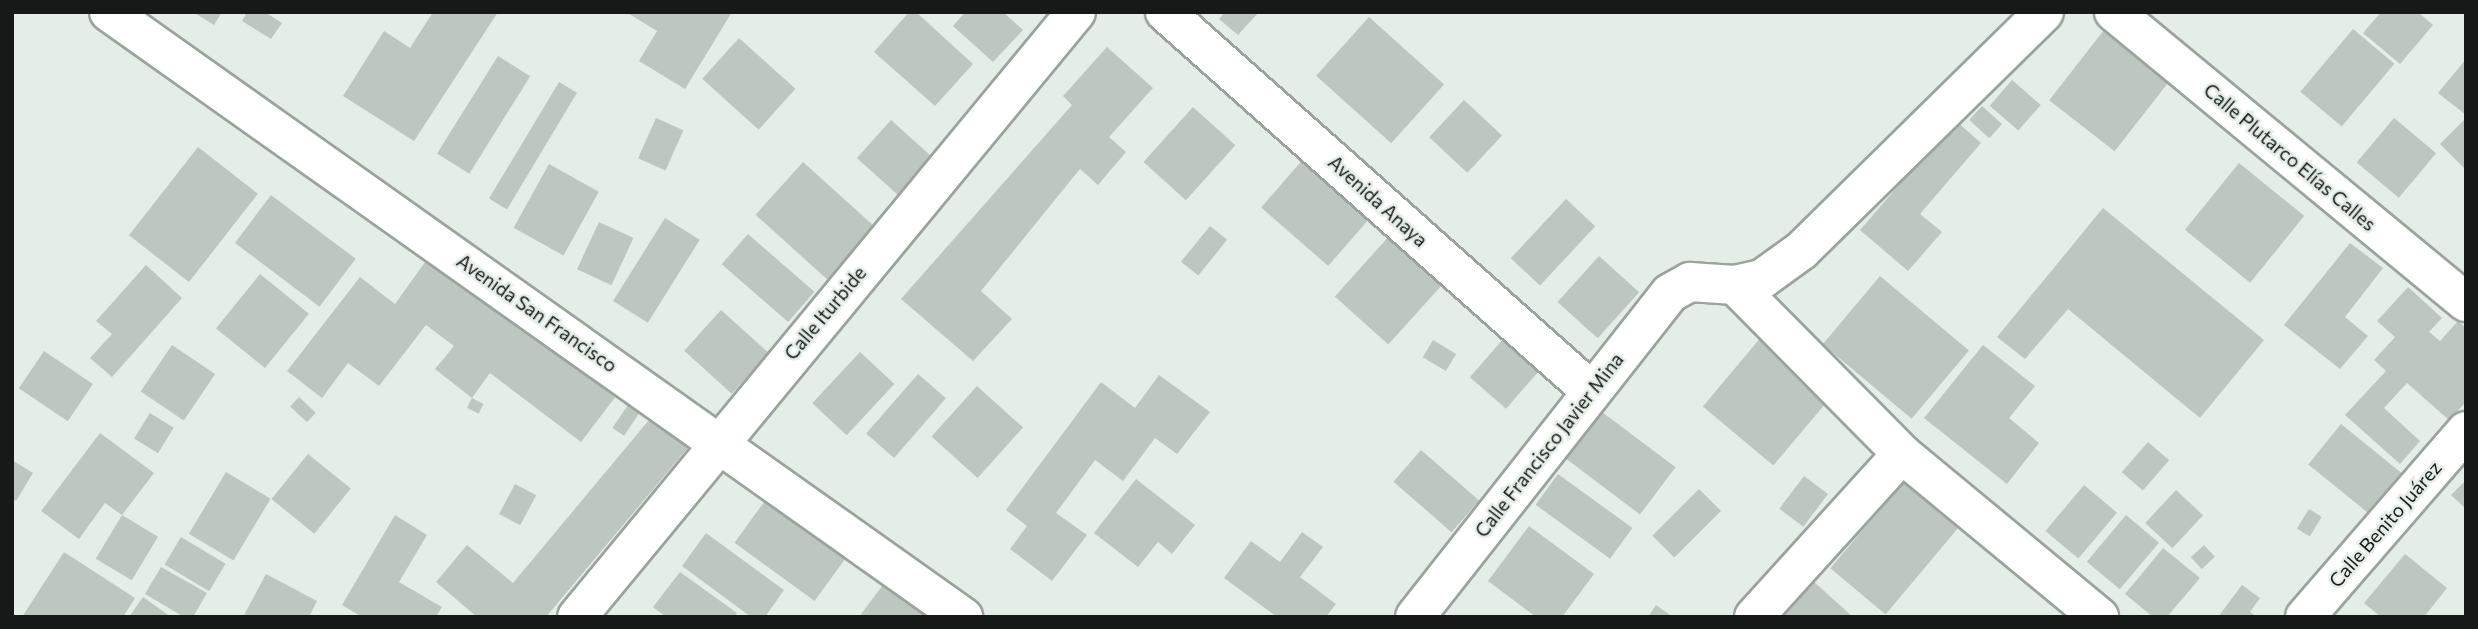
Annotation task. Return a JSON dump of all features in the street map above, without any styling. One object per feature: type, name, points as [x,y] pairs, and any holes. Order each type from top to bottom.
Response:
[{"type":"street","name":"Avenida San Francisco","points":[[109,12],[719,441],[963,617]]},
{"type":"street","name":"Calle Iturbide","points":[[577,617],[719,441],[1076,12]]},
{"type":"street","name":"Avenida Anaya","points":[[1165,12],[1590,390]]},
{"type":"street","points":[[1735,285],[1762,279],[1802,250],[2044,12]]},
{"type":"street","name":"Calle Plutarco Elías Calles","points":[[2114,12],[2466,302]]},
{"type":"street","name":"Calle Francisco Javier Mina","points":[[1415,617],[1590,390],[1670,293],[1690,282],[1735,285]]},
{"type":"street","points":[[1735,285],[1902,454],[2099,617]]},
{"type":"street","name":"Calle Benito Juárez","points":[[2305,617],[2466,431]]},
{"type":"street","points":[[1754,617],[1902,454]]},
{"type":"building","points":[[193,12],[222,12],[214,25]]},
{"type":"building","points":[[247,12],[265,12],[282,23],[271,39],[242,21]]},
{"type":"building","points":[[433,12],[498,12],[414,141],[343,96],[384,31],[410,48]]},
{"type":"building","points":[[626,12],[732,12],[685,89],[639,61],[657,31]]},
{"type":"building","points":[[909,12],[916,12],[973,64],[935,106],[874,52]]},
{"type":"building","points":[[965,12],[1003,12],[1023,30],[993,62],[953,26]]},
{"type":"building","points":[[1225,12],[1259,12],[1238,35],[1219,19]]},
{"type":"building","points":[[2381,12],[2418,12],[2433,25],[2400,64],[2363,33]]},
{"type":"building","points":[[1369,17],[1444,85],[1391,143],[1316,76]]},
{"type":"building","points":[[2353,29],[2394,64],[2342,127],[2300,92]]},
{"type":"building","points":[[2104,30],[2169,81],[2115,151],[2049,100]]},
{"type":"building","points":[[739,38],[795,89],[759,130],[702,79]]},
{"type":"building","points":[[1107,47],[1153,88],[1109,137],[1126,152],[1098,185],[1080,169],[981,291],[1012,319],[973,361],[901,299],[1072,105],[1063,96]]},
{"type":"building","points":[[498,56],[530,76],[469,174],[437,154]]},
{"type":"building","points":[[2466,59],[2466,115],[2438,93]]},
{"type":"building","points":[[2012,80],[2041,105],[2018,131],[1990,106]]},
{"type":"building","points":[[559,82],[577,93],[507,209],[489,199]]},
{"type":"building","points":[[1464,100],[1502,135],[1467,173],[1429,137]]},
{"type":"building","points":[[1982,106],[2002,124],[1989,138],[1969,120]]},
{"type":"building","points":[[1193,107],[1235,145],[1186,200],[1143,162]]},
{"type":"building","points":[[656,118],[683,130],[666,170],[638,158]]},
{"type":"building","points":[[2394,118],[2436,153],[2399,198],[2357,162]]},
{"type":"building","points":[[2466,118],[2466,170],[2440,144]]},
{"type":"building","points":[[891,120],[935,159],[901,197],[857,158]]},
{"type":"building","points":[[1955,120],[1981,143],[1920,214],[1942,232],[1908,271],[1860,230]]},
{"type":"building","points":[[198,147],[258,194],[189,282],[129,235]]},
{"type":"building","points":[[1305,157],[1372,215],[1328,266],[1261,208]]},
{"type":"building","points":[[803,162],[877,229],[830,282],[755,215]]},
{"type":"building","points":[[2239,163],[2304,216],[2250,283],[2185,230]]},
{"type":"building","points":[[549,164],[599,192],[563,255],[514,228]]},
{"type":"building","points":[[271,195],[356,259],[320,307],[235,243]]},
{"type":"building","points":[[1566,199],[1595,226],[1540,286],[1511,258]]},
{"type":"building","points":[[2103,208],[2264,340],[2200,418],[2068,309],[2025,359],[1997,337]]},
{"type":"building","points":[[665,218],[700,240],[648,323],[613,301]]},
{"type":"building","points":[[599,222],[633,238],[611,285],[577,269]]},
{"type":"building","points":[[1210,226],[1227,240],[1198,276],[1181,262]]},
{"type":"building","points":[[748,234],[814,292],[788,322],[722,264]]},
{"type":"building","points":[[1391,234],[1445,282],[1388,345],[1335,296]]},
{"type":"building","points":[[2350,243],[2383,268],[2345,317],[2368,336],[2340,369],[2284,325]]},
{"type":"building","points":[[438,244],[623,387],[581,442],[490,373],[472,398],[435,369],[454,346],[426,325],[379,386],[348,363],[322,398],[287,371],[360,277],[395,304]]},
{"type":"building","points":[[1599,256],[1639,292],[1598,338],[1558,302]]},
{"type":"building","points":[[146,265],[182,298],[112,377],[90,358],[112,334],[96,321]]},
{"type":"building","points":[[260,274],[309,314],[265,368],[216,328]]},
{"type":"building","points":[[1880,276],[1969,351],[1912,419],[1823,344]]},
{"type":"building","points":[[2408,287],[2442,318],[2429,332],[2440,341],[2458,321],[2466,328],[2466,402],[2449,420],[2407,383],[2384,408],[2420,441],[2400,464],[2345,415],[2386,371],[2374,360],[2395,337],[2377,321]]},
{"type":"building","points":[[721,310],[769,353],[732,394],[684,351]]},
{"type":"building","points":[[1762,336],[1832,395],[1773,466],[1703,406]]},
{"type":"building","points":[[1504,338],[1540,369],[1506,409],[1470,377]]},
{"type":"building","points":[[1433,340],[1456,354],[1446,371],[1423,357]]},
{"type":"building","points":[[172,345],[215,374],[184,421],[141,391]]},
{"type":"building","points":[[1983,345],[2035,386],[2009,418],[2039,443],[2007,484],[1924,418]]},
{"type":"building","points":[[44,351],[93,384],[68,421],[19,388]]},
{"type":"building","points":[[860,352],[894,384],[847,435],[812,403]]},
{"type":"building","points":[[918,374],[946,398],[894,458],[866,434]]},
{"type":"building","points":[[1159,375],[1210,412],[1177,454],[1155,438],[1123,481],[1095,460],[1056,513],[1087,535],[1052,581],[1010,549],[1027,526],[1006,510],[1101,382],[1135,408]]},
{"type":"building","points":[[977,386],[1023,427],[978,478],[931,437]]},
{"type":"building","points":[[299,397],[316,413],[307,422],[290,407]]},
{"type":"building","points":[[472,398],[484,404],[479,414],[467,408]]},
{"type":"building","points":[[632,399],[644,407],[624,436],[612,428]]},
{"type":"building","points":[[1602,412],[1675,467],[1640,514],[1566,459]]},
{"type":"building","points":[[150,413],[174,428],[158,453],[134,438]]},
{"type":"building","points":[[654,414],[691,444],[546,617],[477,617],[436,582],[467,545],[513,583]]},
{"type":"building","points":[[2341,424],[2404,475],[2371,515],[2308,464]]},
{"type":"building","points":[[100,433],[154,473],[122,515],[105,503],[79,539],[41,511]]},
{"type":"building","points":[[2148,442],[2169,460],[2143,491],[2122,472]]},
{"type":"building","points":[[1421,450],[1479,501],[1452,532],[1393,482]]},
{"type":"building","points":[[308,454],[351,489],[314,534],[271,499]]},
{"type":"building","points":[[12,460],[33,473],[16,501],[12,498]]},
{"type":"building","points":[[1912,471],[1967,517],[1886,615],[1830,568]]},
{"type":"building","points":[[226,472],[271,499],[233,560],[189,534]]},
{"type":"building","points":[[1558,474],[1632,528],[1610,559],[1536,505]]},
{"type":"building","points":[[1804,476],[1828,494],[1803,527],[1779,509]]},
{"type":"building","points":[[1136,479],[1195,525],[1172,554],[1158,542],[1138,567],[1094,533]]},
{"type":"building","points":[[2466,480],[2466,509],[2451,495]]},
{"type":"building","points":[[515,484],[536,495],[520,525],[499,514]]},
{"type":"building","points":[[2084,485],[2117,513],[2078,559],[2045,531]]},
{"type":"building","points":[[775,487],[855,545],[815,601],[734,543]]},
{"type":"building","points":[[1699,489],[1721,511],[1674,558],[1652,536]]},
{"type":"building","points":[[2176,490],[2203,515],[2172,548],[2145,523]]},
{"type":"building","points":[[2309,509],[2322,517],[2310,536],[2297,529]]},
{"type":"building","points":[[122,515],[158,537],[132,580],[96,559]]},
{"type":"building","points":[[395,515],[427,535],[399,582],[442,607],[436,617],[362,617],[342,605]]},
{"type":"building","points":[[2126,515],[2159,543],[2120,589],[2087,562]]},
{"type":"building","points":[[1529,526],[1594,574],[1562,617],[1536,617],[1488,581]]},
{"type":"building","points":[[1302,532],[1323,547],[1300,577],[1336,604],[1326,617],[1277,617],[1224,578],[1251,541],[1280,562]]},
{"type":"building","points":[[706,533],[784,590],[765,617],[751,617],[682,566]]},
{"type":"building","points":[[181,537],[226,564],[209,591],[165,564]]},
{"type":"building","points":[[2204,545],[2215,557],[2202,569],[2191,557]]},
{"type":"building","points":[[2163,548],[2200,578],[2167,617],[2153,617],[2125,594]]},
{"type":"building","points":[[64,552],[135,598],[123,617],[22,617]]},
{"type":"building","points":[[2405,554],[2447,588],[2424,617],[2381,617],[2364,603]]},
{"type":"building","points":[[161,567],[207,593],[193,617],[184,617],[145,594]]},
{"type":"building","points":[[680,572],[737,613],[734,617],[666,617],[653,607]]},
{"type":"building","points":[[266,574],[317,601],[309,617],[243,617]]},
{"type":"building","points":[[1813,581],[1853,617],[1781,617]]},
{"type":"building","points":[[885,582],[933,617],[859,617]]},
{"type":"building","points":[[2242,585],[2260,598],[2250,612],[2257,617],[2218,617]]},
{"type":"building","points":[[143,597],[171,617],[129,617]]},
{"type":"building","points":[[1656,605],[1673,617],[1648,617]]}]
